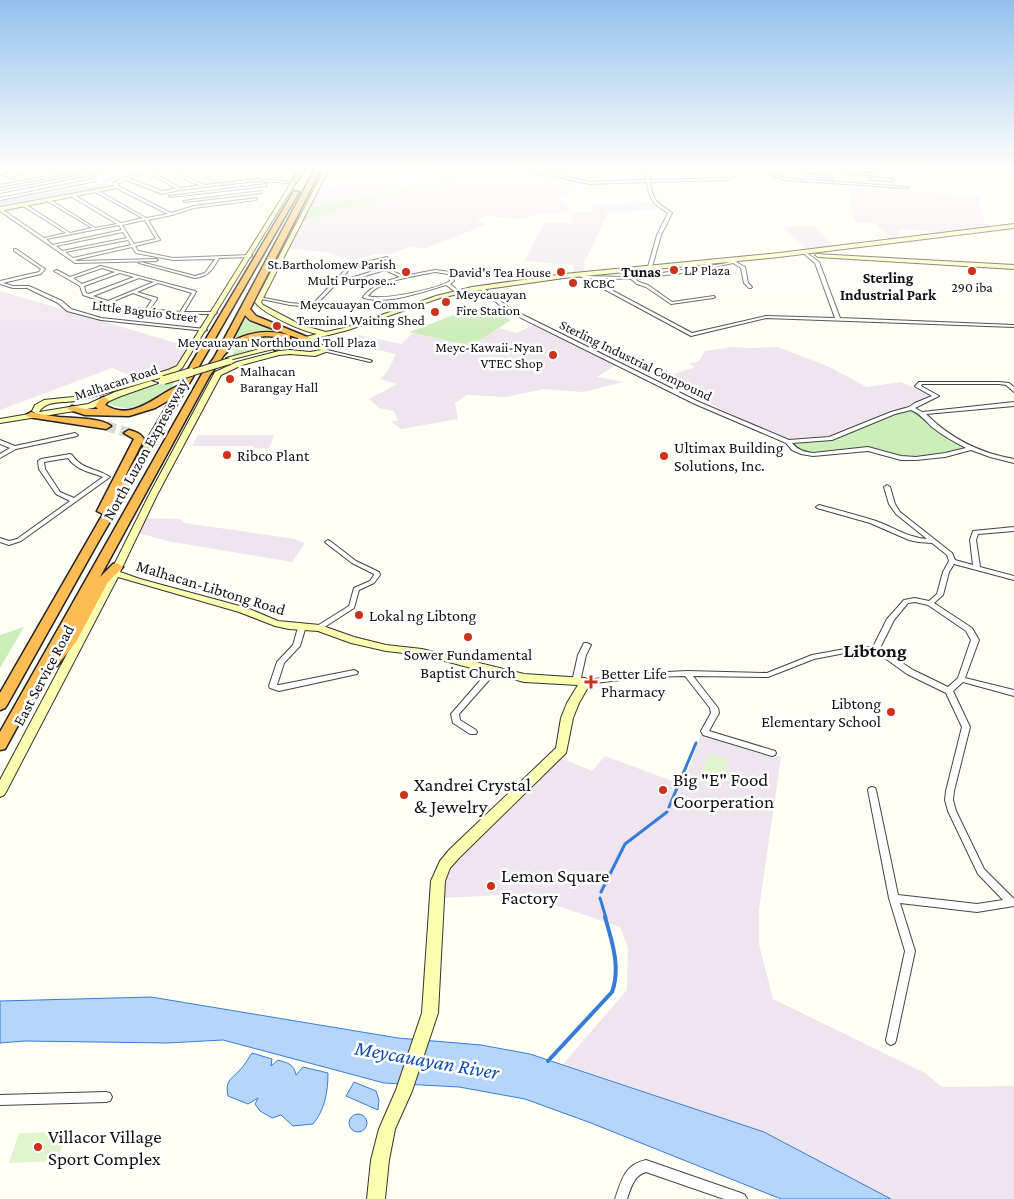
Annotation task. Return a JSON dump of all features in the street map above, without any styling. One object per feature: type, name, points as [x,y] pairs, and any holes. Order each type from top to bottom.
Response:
[{"type":"highway","name":"North Luzon Expressway","points":[[0,705],[91,544],[277,225]]},
{"type":"highway","name":"North Luzon Expressway","points":[[0,745],[206,374],[218,359],[288,225]]},
{"type":"highway","points":[[245,307],[248,314],[257,320],[307,337]]},
{"type":"highway","points":[[218,359],[229,347],[245,338],[264,334],[307,337]]},
{"type":"highway","points":[[275,349],[286,342],[284,336]]},
{"type":"highway","points":[[67,409],[76,415],[104,411],[128,412],[148,409],[165,400],[185,384]]},
{"type":"highway","points":[[104,400],[100,405],[104,411]]},
{"type":"highway","points":[[33,413],[67,409],[106,426]]},
{"type":"highway","points":[[91,544],[109,496],[139,439],[137,436],[129,433]]},
{"type":"highway","points":[[29,692],[69,642],[103,580],[116,570]]},
{"type":"main road","points":[[0,421],[33,413],[45,403],[67,409],[85,396],[178,369],[205,330],[268,225]]},
{"type":"main road","points":[[296,225],[258,303],[324,349]]},
{"type":"main road","points":[[806,253],[1014,226]]},
{"type":"main road","points":[[806,253],[1014,267]]},
{"type":"main road","name":"Malhacan Road","points":[[67,409],[91,402],[117,391],[229,359],[275,349],[307,337],[331,334],[438,296],[481,288],[650,267],[806,253]]},
{"type":"main road","points":[[324,349],[323,345],[331,334]]},
{"type":"main road","points":[[275,349],[313,347],[324,349]]},
{"type":"main road","name":"Malhacan-Libtong Road","points":[[324,349],[315,354],[279,352],[230,367],[218,374],[116,570],[137,581],[243,610],[275,623],[320,628],[351,640],[386,648],[422,652],[524,678],[581,682]]},
{"type":"main road","name":"Malhacan Road","points":[[67,409],[90,406],[164,378]]},
{"type":"main road","points":[[85,396],[82,401],[91,402]]},
{"type":"main road","name":"East Service Road","points":[[0,792],[116,570]]},
{"type":"main road","points":[[376,1199],[380,1160],[388,1129],[404,1091],[430,1013],[436,903],[438,881],[442,869],[454,854],[562,750],[567,718],[581,682]]},
{"type":"street","points":[[26,225],[52,246],[80,262],[103,264],[167,259],[250,256]]},
{"type":"street","points":[[56,225],[70,234]]},
{"type":"street","points":[[88,225],[95,229]]},
{"type":"street","points":[[43,239],[115,225]]},
{"type":"street","points":[[121,225],[136,252],[167,259]]},
{"type":"street","points":[[73,259],[158,240],[149,225]]},
{"type":"street","points":[[650,267],[659,235],[664,225]]},
{"type":"street","points":[[52,246],[124,231]]},
{"type":"street","points":[[62,252],[128,239]]},
{"type":"street","points":[[0,282],[40,273],[43,269],[15,250]]},
{"type":"street","points":[[806,253],[817,262],[838,320]]},
{"type":"street","points":[[136,261],[202,277],[207,275],[217,258]]},
{"type":"street","points":[[313,306],[348,268],[386,258],[389,260],[385,269]]},
{"type":"street","points":[[581,276],[632,278],[734,262],[740,258]]},
{"type":"street","points":[[176,272],[185,259]]},
{"type":"street","points":[[734,262],[743,267],[746,283],[750,287]]},
{"type":"street","points":[[70,278],[103,264],[120,272],[194,292],[180,313]]},
{"type":"street","points":[[335,284],[385,269],[405,278]]},
{"type":"street","points":[[56,271],[82,285],[84,294],[108,302]]},
{"type":"street","points":[[435,271],[450,273],[452,281],[447,284],[379,299],[365,297],[366,293],[375,287],[435,271]]},
{"type":"street","points":[[82,285],[120,272]]},
{"type":"street","points":[[581,276],[692,334],[766,317],[1014,326]]},
{"type":"street","points":[[88,296],[139,277]]},
{"type":"street","points":[[632,278],[671,303],[713,297]]},
{"type":"street","name":"Little Baguio Street","points":[[0,282],[13,287],[28,287],[62,303],[69,310],[101,319],[205,330]]},
{"type":"street","points":[[158,282],[97,306],[180,313],[215,313]]},
{"type":"street","points":[[447,284],[458,292]]},
{"type":"street","name":"Sterling Industrial Compound","points":[[481,288],[504,307],[532,322],[697,403],[788,442],[790,446],[799,452],[811,454],[870,449],[903,459],[956,454],[969,449]]},
{"type":"street","points":[[133,292],[155,299],[147,311]]},
{"type":"street","points":[[259,298],[334,308]]},
{"type":"street","points":[[324,349],[370,361]]},
{"type":"street","points":[[788,442],[830,438],[893,413],[911,408],[936,396],[918,386],[921,383],[999,383],[1007,384],[1014,390]]},
{"type":"street","points":[[911,408],[923,413],[1014,404]]},
{"type":"street","points":[[923,413],[928,420],[969,449],[990,457],[1014,461]]},
{"type":"street","points":[[0,456],[14,448],[76,436]]},
{"type":"street","points":[[0,442],[14,448]]},
{"type":"street","points":[[0,540],[13,542],[19,540],[108,477],[82,468],[72,461],[70,456],[41,461],[42,469],[58,493],[73,500]]},
{"type":"street","points":[[887,487],[892,504],[898,513],[950,554],[952,561],[946,572],[940,595],[930,604]]},
{"type":"street","points":[[819,507],[880,525],[907,538],[932,540]]},
{"type":"street","points":[[977,568],[973,540],[974,532],[1014,529]]},
{"type":"street","points":[[320,628],[352,607],[356,589],[372,582],[378,575],[354,562],[328,542]]},
{"type":"street","points":[[952,561],[1014,578]]},
{"type":"street","points":[[894,898],[977,908],[1012,903],[981,871],[952,811],[949,800],[950,791],[966,727],[949,691],[910,672],[876,649],[891,619],[906,601],[915,600],[930,604],[969,630],[975,640],[962,679],[949,691]]},
{"type":"street","points":[[302,626],[296,646],[281,662],[273,686],[279,688],[354,672]]},
{"type":"street","points":[[581,682],[582,655],[587,645]]},
{"type":"street","name":"Malhacan-Libtong Road","points":[[581,682],[686,673],[768,675],[812,657],[876,649]]},
{"type":"street","points":[[473,732],[456,720],[455,714],[494,670]]},
{"type":"street","points":[[686,673],[714,708],[715,713],[705,731],[706,733],[772,753]]},
{"type":"street","points":[[962,679],[1014,693]]},
{"type":"street","points":[[872,790],[894,898],[910,951],[891,1040]]},
{"type":"street","points":[[0,1100],[106,1097]]},
{"type":"street","points":[[621,1199],[632,1172],[638,1167],[646,1166],[741,1199]]},
{"type":"shaded area","points":[[300,225],[486,225],[424,249],[412,246],[389,255],[378,254],[353,260],[326,252],[288,249]]},
{"type":"shaded area","points":[[543,225],[602,225],[584,264],[584,272],[573,273],[573,265],[525,261]]},
{"type":"shaded area","points":[[878,225],[990,225],[995,227],[938,234],[930,231],[899,229],[898,238],[888,240],[882,229],[878,229]]},
{"type":"shaded area","points":[[815,226],[835,246],[807,249],[782,227]]},
{"type":"shaded area","points":[[0,291],[189,347],[178,364],[167,370],[136,378],[112,368],[0,410]]},
{"type":"shaded area","points":[[533,325],[616,365],[597,377],[624,382],[583,392],[543,389],[506,397],[467,395],[455,403],[458,419],[401,429],[391,422],[398,420],[394,411],[379,408],[369,399],[397,384],[380,379],[388,371],[396,354],[344,342],[359,335],[401,344],[413,333],[471,346],[499,328],[517,333]]},
{"type":"shaded area","points":[[733,347],[777,347],[827,366],[867,387],[901,382],[932,395],[878,419],[825,438],[791,440],[781,438],[659,379],[695,367],[689,364],[699,361],[705,351]]},
{"type":"shaded area","points":[[198,435],[274,435],[269,448],[254,449],[254,446],[192,446]]},
{"type":"shaded area","points":[[146,518],[180,519],[185,523],[295,539],[305,543],[292,562],[167,541],[139,533]]},
{"type":"shaded area","points":[[701,734],[781,757],[759,909],[759,944],[773,999],[925,1073],[942,1087],[1014,1086],[1014,1199],[891,1199],[764,1132],[563,1064],[627,990],[628,948],[620,927],[522,894],[444,898],[445,873],[561,758],[592,771],[605,756],[683,785]]},
{"type":"green space","points":[[491,309],[511,320],[471,346],[409,332],[464,311],[477,313]]},
{"type":"green space","points":[[245,316],[249,322],[279,331],[252,332],[233,338]]},
{"type":"green space","points":[[271,335],[283,338],[278,345],[233,355],[238,344],[243,341],[253,337]]},
{"type":"green space","points":[[175,380],[167,394],[146,406],[129,408],[106,402],[127,393]]},
{"type":"green space","points":[[911,408],[969,449],[956,453],[903,459],[870,449],[824,454],[803,453],[788,442],[821,441],[893,413]]},
{"type":"green space","points":[[24,627],[0,668],[0,635]]},
{"type":"green space","points":[[709,754],[729,759],[719,786],[698,780]]},
{"type":"green space","name":"Villacor Village Sport Complex","points":[[66,1132],[58,1161],[9,1163],[19,1133]]},
{"type":"water","name":"Meycauayan River","points":[[151,997],[398,1038],[481,1045],[530,1054],[764,1132],[891,1199],[781,1199],[591,1123],[525,1099],[459,1087],[384,1083],[223,1040],[167,1043],[24,1041],[0,1043],[0,1001]]},
{"type":"water","points":[[252,1053],[272,1059],[271,1066],[278,1060],[288,1063],[294,1068],[296,1075],[303,1067],[328,1073],[325,1100],[313,1124],[293,1126],[281,1115],[272,1118],[260,1111],[255,1104],[258,1098],[248,1104],[228,1096],[227,1087],[229,1081],[243,1067]]},
{"type":"water","points":[[354,1082],[376,1091],[379,1100],[378,1110],[346,1096]]},
{"type":"water","points":[[358,1114],[364,1117],[367,1123],[364,1129],[358,1132],[352,1129],[349,1123],[352,1117]]},
{"type":"waterway","points":[[669,807],[696,743]]},
{"type":"waterway","points":[[601,892],[625,844],[667,812]]},
{"type":"waterway","points":[[600,898],[606,918]]},
{"type":"waterway","points":[[548,1061],[612,992],[615,983],[616,964],[605,917]]},
{"type":"tunnel","points":[[106,426],[129,433]]},
{"type":"place","name":"LP Plaza","points":[[674,270]]},
{"type":"place","name":"290 iba","points":[[972,271]]},
{"type":"place","name":"St.Bartholomew Parish Multi Purpose...","points":[[406,272]]},
{"type":"place","name":"David's Tea House","points":[[561,272]]},
{"type":"place","name":"RCBC","points":[[573,283]]},
{"type":"place","name":"Meycauayan Fire Station","points":[[446,302]]},
{"type":"place","name":"Meycauayan Common Terminal Waiting Shed","points":[[435,312]]},
{"type":"place","name":"Meycauayan Northbound Toll Plaza","points":[[277,326]]},
{"type":"place","name":"Meyc-Kawaii-Nyan VTEC Shop","points":[[553,355]]},
{"type":"place","name":"Malhacan Barangay Hall","points":[[230,379]]},
{"type":"place","name":"Ribco Plant","points":[[227,455]]},
{"type":"place","name":"Ultimax Building Solutions, Inc.","points":[[664,456]]},
{"type":"place","name":"Lokal ng Libtong","points":[[359,615]]},
{"type":"place","name":"Sower Fundamental Baptist Church","points":[[468,637]]},
{"type":"place","name":"Better Life Pharmacy","points":[[591,682]]},
{"type":"place","name":"Libtong Elementary School","points":[[891,712]]},
{"type":"place","name":"Big \"E\" Food Coorperation","points":[[663,790]]},
{"type":"place","name":"Xandrei Crystal & Jewelry","points":[[404,795]]},
{"type":"place","name":"Lemon Square Factory","points":[[491,886]]},
{"type":"place","name":"Villacor Village Sport Complex","points":[[38,1147]]},
{"type":"district","name":"Tunas","points":[[641,272]]},
{"type":"district","name":"Sterling Industrial Park","points":[[888,286]]},
{"type":"district","name":"Libtong","points":[[875,650]]}]
